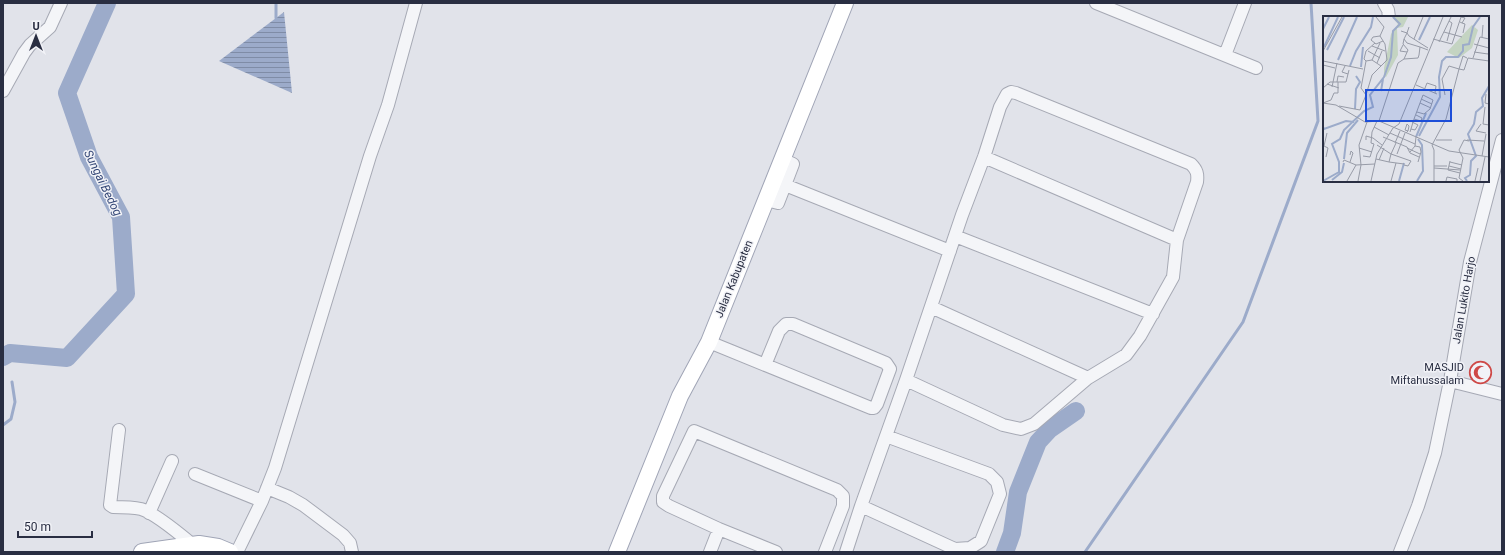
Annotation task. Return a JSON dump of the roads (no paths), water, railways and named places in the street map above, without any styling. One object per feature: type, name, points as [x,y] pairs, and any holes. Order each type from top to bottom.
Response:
[{"type":"main road","name":"Jalan Kabupaten","points":[[617,552],[680,396],[709,342],[845,3]]},
{"type":"main road","points":[[142,552],[196,547],[218,547],[230,552]]},
{"type":"street","points":[[3,91],[24,53],[30,45],[50,27],[61,3]]},
{"type":"street","points":[[237,552],[262,501],[275,468],[370,156],[388,105],[416,3]]},
{"type":"street","points":[[1096,3],[1256,68]]},
{"type":"street","points":[[1225,55],[1245,3]]},
{"type":"street","points":[[1384,3],[1388,10],[1389,16]]},
{"type":"street","points":[[846,552],[955,236],[984,157],[1000,107],[1007,94],[1011,92],[1024,96],[1191,164],[1196,169],[1198,174],[1197,182],[1177,240],[1173,277],[1154,314],[1126,355],[1088,378],[1034,424],[1021,430],[1003,425],[906,380]]},
{"type":"street","name":"Jalan Lukito Harjo","points":[[1400,552],[1418,506],[1435,453],[1450,381],[1470,262],[1502,140]]},
{"type":"street","points":[[984,157],[1177,240]]},
{"type":"street","points":[[766,200],[778,203],[793,164],[782,159]]},
{"type":"street","points":[[785,185],[950,251]]},
{"type":"street","points":[[955,236],[1154,314]]},
{"type":"street","points":[[931,307],[1088,378]]},
{"type":"street","points":[[709,342],[765,365],[870,408],[874,408],[877,404],[890,369],[886,362],[793,324],[786,324],[779,331],[765,365]]},
{"type":"street","points":[[1450,381],[1502,394]]},
{"type":"street","points":[[119,430],[110,505],[113,507],[141,509],[168,525],[196,547]]},
{"type":"street","points":[[776,552],[719,529],[662,502],[663,496],[694,431],[837,490],[843,496],[843,506],[825,552]]},
{"type":"street","points":[[861,506],[955,549],[970,548],[981,541],[1000,494],[997,482],[989,474],[886,436]]},
{"type":"street","points":[[149,513],[172,461]]},
{"type":"street","points":[[195,474],[262,501]]},
{"type":"street","points":[[267,488],[289,497],[303,505],[331,526],[350,543],[352,552]]},
{"type":"street","points":[[710,552],[719,529]]},
{"type":"water","points":[[284,12],[292,93],[219,61],[276,18]]},
{"type":"waterway","name":"Sungai Bedog","points":[[3,357],[10,353],[67,358],[126,294],[121,217],[89,157],[67,93],[107,3]]},
{"type":"waterway","points":[[276,3],[276,18]]},
{"type":"waterway","points":[[1085,552],[1243,322],[1318,121],[1311,3]]},
{"type":"waterway","points":[[3,425],[11,419],[15,402],[12,382]]},
{"type":"waterway","points":[[1005,552],[1012,533],[1018,492],[1038,442],[1050,429],[1076,411]]},
{"type":"place","name":"MASJID Miftahussalam","points":[[1480,373]]}]
